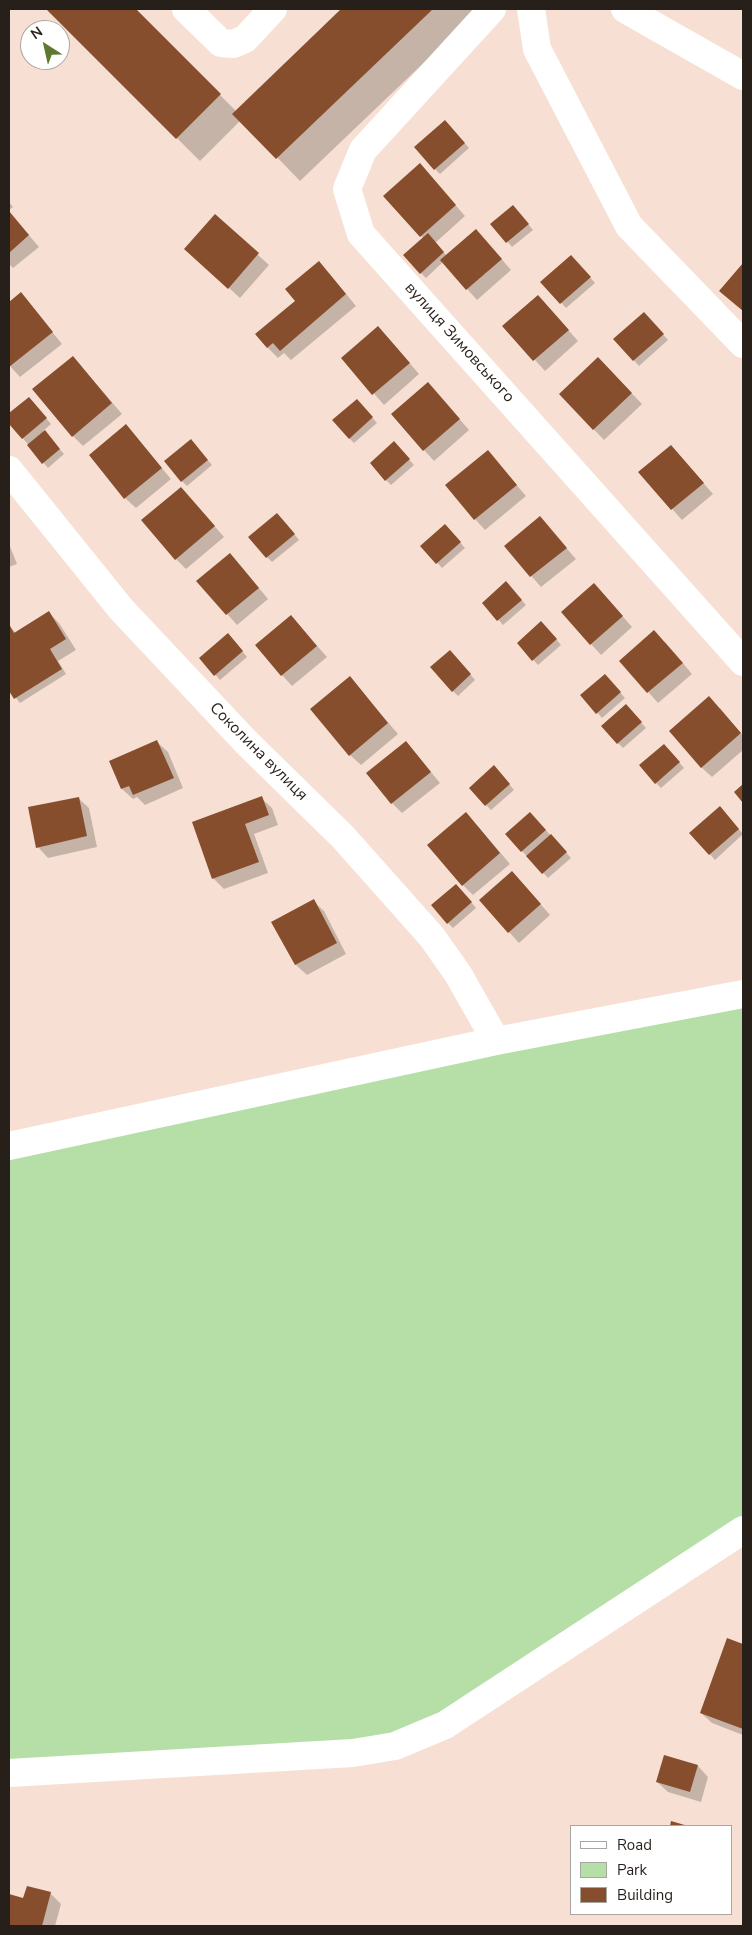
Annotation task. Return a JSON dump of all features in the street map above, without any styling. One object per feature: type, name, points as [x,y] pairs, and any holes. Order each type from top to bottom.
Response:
[{"type":"street","points":[[186,9],[221,43],[233,44],[245,39],[273,9]]},
{"type":"street","name":"вулиця Зимовського","points":[[492,9],[363,150],[347,189],[361,234],[743,662]]},
{"type":"street","points":[[531,9],[537,49],[629,226],[743,344]]},
{"type":"street","points":[[625,9],[743,76]]},
{"type":"street","name":"Соколина вулиця","points":[[9,470],[122,609],[246,742],[342,837],[432,937],[458,974],[496,1041]]},
{"type":"street","points":[[9,1146],[496,1041],[743,994]]},
{"type":"street","points":[[9,1773],[352,1753],[395,1746],[446,1726],[743,1530]]},
{"type":"green space","points":[[743,994],[743,1530],[395,1746],[9,1773],[9,1146]]},
{"type":"building","points":[[46,9],[136,9],[221,94],[176,139],[70,33],[70,20],[57,20]]},
{"type":"building","points":[[341,9],[433,9],[276,159],[232,114]]},
{"type":"building","points":[[445,120],[465,143],[434,170],[414,147]]},
{"type":"building","points":[[420,163],[456,205],[420,237],[383,196]]},
{"type":"building","points":[[513,205],[529,224],[506,243],[490,224]]},
{"type":"building","points":[[9,211],[29,235],[9,253]]},
{"type":"building","points":[[215,214],[259,253],[228,289],[184,249]]},
{"type":"building","points":[[476,229],[502,259],[466,290],[440,260]]},
{"type":"building","points":[[428,233],[444,252],[420,274],[403,255]]},
{"type":"building","points":[[571,255],[591,277],[560,304],[540,282]]},
{"type":"building","points":[[319,261],[346,294],[280,351],[273,343],[267,348],[255,334],[295,301],[285,289]]},
{"type":"building","points":[[743,263],[743,311],[719,291]]},
{"type":"building","points":[[21,292],[53,332],[9,367],[9,302]]},
{"type":"building","points":[[538,295],[569,330],[533,361],[502,326]]},
{"type":"building","points":[[644,312],[664,334],[633,361],[613,339]]},
{"type":"building","points":[[378,326],[410,363],[372,395],[341,358]]},
{"type":"building","points":[[73,356],[112,403],[72,437],[32,389]]},
{"type":"building","points":[[598,357],[632,393],[593,430],[559,394]]},
{"type":"building","points":[[428,382],[460,419],[423,451],[391,414]]},
{"type":"building","points":[[29,397],[47,418],[22,439],[9,424],[9,413]]},
{"type":"building","points":[[357,399],[373,417],[349,439],[332,420]]},
{"type":"building","points":[[126,424],[162,468],[124,499],[89,455]]},
{"type":"building","points":[[45,430],[60,449],[42,464],[27,445]]},
{"type":"building","points":[[191,439],[208,460],[181,482],[164,461]]},
{"type":"building","points":[[394,441],[410,459],[385,481],[370,463]]},
{"type":"building","points":[[671,445],[704,483],[671,510],[638,472]]},
{"type":"building","points":[[488,450],[517,485],[474,520],[445,485]]},
{"type":"building","points":[[181,487],[215,526],[175,560],[141,520]]},
{"type":"building","points":[[277,513],[295,534],[266,558],[248,537]]},
{"type":"building","points":[[540,516],[567,548],[530,577],[504,546]]},
{"type":"building","points":[[445,524],[461,542],[436,564],[420,546]]},
{"type":"building","points":[[230,553],[259,588],[226,615],[196,581]]},
{"type":"building","points":[[506,581],[522,600],[497,621],[482,603]]},
{"type":"building","points":[[594,583],[623,616],[590,645],[561,612]]},
{"type":"building","points":[[49,611],[66,639],[50,649],[62,669],[14,699],[9,691],[9,624],[14,633]]},
{"type":"building","points":[[291,615],[317,646],[281,676],[255,645]]},
{"type":"building","points":[[541,621],[557,639],[532,661],[517,643]]},
{"type":"building","points":[[654,630],[683,663],[647,693],[619,661]]},
{"type":"building","points":[[228,633],[243,651],[214,676],[199,658]]},
{"type":"building","points":[[450,650],[471,674],[452,692],[430,667]]},
{"type":"building","points":[[605,674],[621,692],[596,714],[580,695]]},
{"type":"building","points":[[350,676],[388,723],[349,756],[310,709]]},
{"type":"building","points":[[709,696],[741,733],[701,768],[669,731]]},
{"type":"building","points":[[626,704],[642,722],[617,744],[601,726]]},
{"type":"building","points":[[157,740],[174,778],[133,795],[129,786],[121,789],[109,761]]},
{"type":"building","points":[[406,741],[431,772],[391,804],[366,773]]},
{"type":"building","points":[[664,744],[680,762],[655,784],[639,765]]},
{"type":"building","points":[[494,765],[510,784],[485,806],[469,788]]},
{"type":"building","points":[[743,784],[743,803],[734,792]]},
{"type":"building","points":[[262,796],[269,815],[245,824],[259,862],[212,879],[192,822]]},
{"type":"building","points":[[79,797],[87,836],[36,848],[28,807]]},
{"type":"building","points":[[720,806],[739,829],[709,855],[689,833]]},
{"type":"building","points":[[466,812],[500,853],[462,886],[427,845]]},
{"type":"building","points":[[530,812],[546,830],[521,852],[505,834]]},
{"type":"building","points":[[551,834],[567,852],[542,874],[526,856]]},
{"type":"building","points":[[512,871],[541,904],[508,933],[479,900]]},
{"type":"building","points":[[456,884],[472,902],[447,924],[431,905]]},
{"type":"building","points":[[314,899],[337,943],[295,965],[271,922]]},
{"type":"building","points":[[727,1638],[743,1644],[743,1729],[700,1713]]},
{"type":"building","points":[[664,1755],[698,1765],[690,1792],[656,1782]]},
{"type":"building","points":[[671,1821],[685,1825],[670,1825]]},
{"type":"building","points":[[27,1886],[51,1892],[42,1926],[9,1926],[9,1894],[23,1898]]}]
